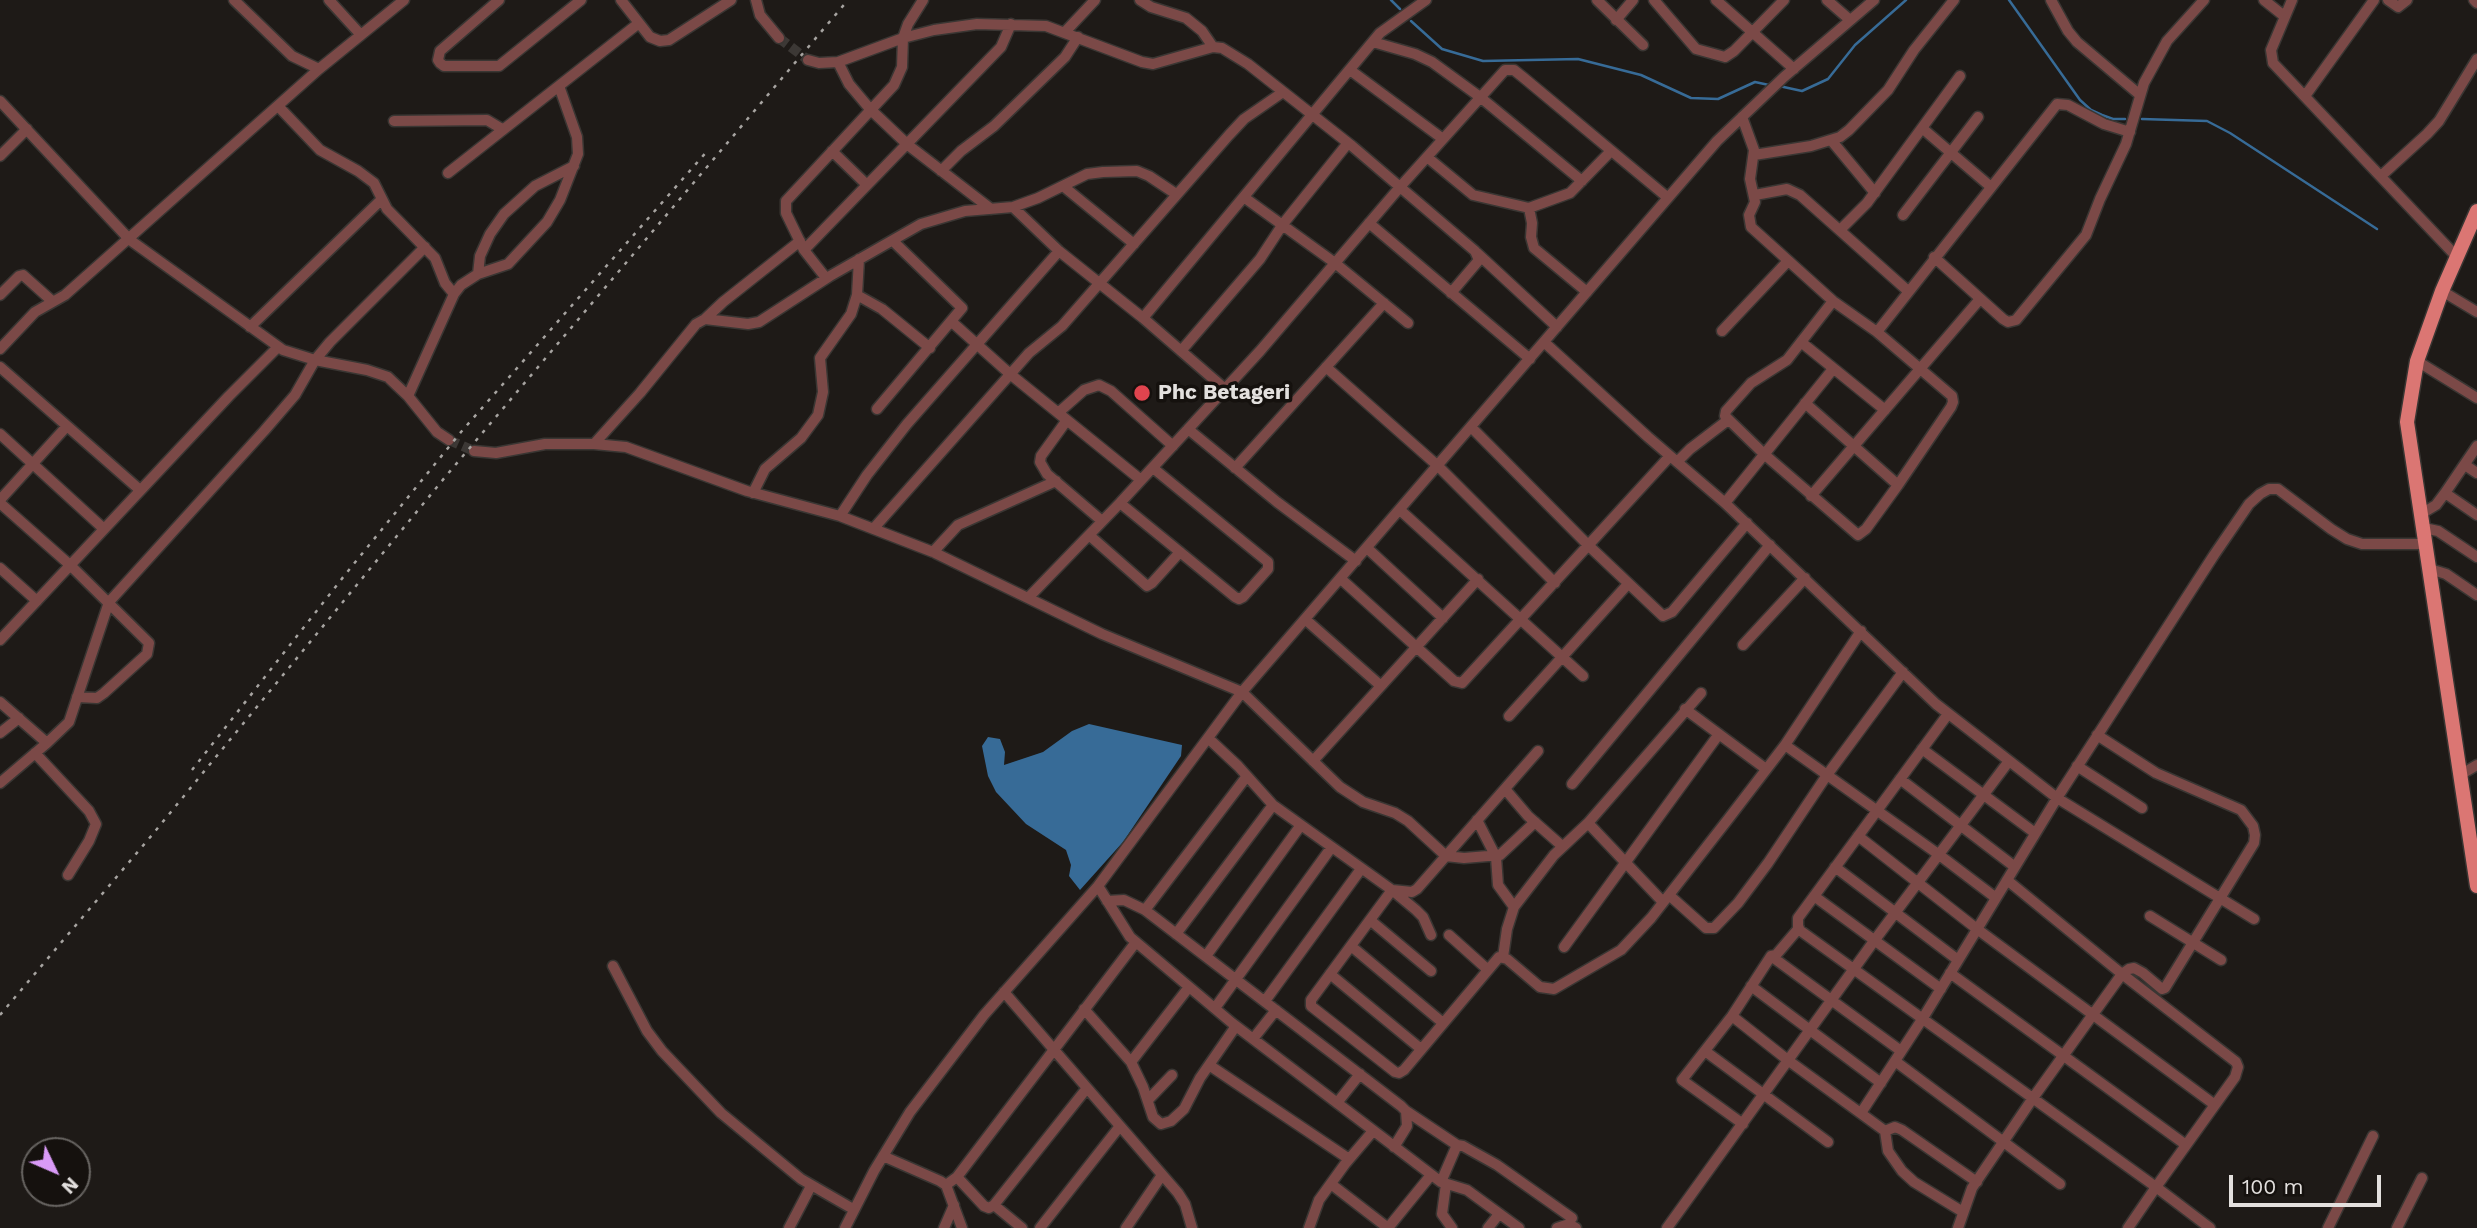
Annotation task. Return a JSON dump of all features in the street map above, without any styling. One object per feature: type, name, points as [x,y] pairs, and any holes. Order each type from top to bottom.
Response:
[{"type":"main road","points":[[2475,221],[2442,291],[2417,361],[2407,422],[2477,886]]},
{"type":"street","points":[[234,0],[292,56],[319,69]]},
{"type":"street","points":[[328,0],[361,35]]},
{"type":"street","points":[[0,349],[35,312],[65,295],[130,240],[319,69],[404,0]]},
{"type":"street","points":[[499,0],[440,51],[440,63],[499,66],[581,0]]},
{"type":"street","points":[[621,0],[650,37],[660,41],[669,40],[732,0]]},
{"type":"street","points":[[755,0],[760,15],[779,38]]},
{"type":"street","points":[[826,278],[802,246],[786,213],[786,201],[899,78],[903,38],[912,15],[923,0]]},
{"type":"street","points":[[1065,32],[1095,0]]},
{"type":"street","points":[[1140,0],[1151,7],[1186,18],[1202,32],[1213,47]]},
{"type":"street","points":[[1143,318],[1373,42],[1388,26],[1426,0]]},
{"type":"street","points":[[1597,0],[1643,45]]},
{"type":"street","points":[[1616,20],[1633,0]]},
{"type":"street","points":[[1654,0],[1690,44],[1703,52],[1725,57],[1753,33],[1778,2]]},
{"type":"street","points":[[1716,0],[1794,69]]},
{"type":"street","points":[[1827,0],[1850,20]]},
{"type":"street","points":[[845,1228],[853,1209],[910,1112],[1004,992],[1098,886],[1242,691],[1717,141],[1769,91],[1874,0]]},
{"type":"street","points":[[1754,155],[1831,141],[1849,131],[1876,105],[1914,50],[1954,0]]},
{"type":"street","points":[[2051,0],[2077,41],[2140,96]]},
{"type":"street","points":[[1934,257],[2008,322],[2016,320],[2086,235],[2099,199],[2130,132],[2144,83],[2168,41],[2204,0]]},
{"type":"street","points":[[2264,0],[2284,16]]},
{"type":"street","points":[[2292,0],[2270,50],[2270,57],[2457,257]]},
{"type":"street","points":[[2305,96],[2374,0]]},
{"type":"street","points":[[2388,0],[2398,7],[2407,0]]},
{"type":"street","points":[[448,173],[639,23]]},
{"type":"street","points":[[808,60],[819,63],[838,62],[903,38],[977,24],[1046,26],[1153,64],[1213,47],[1222,47],[1348,143],[1475,251],[1557,327]]},
{"type":"street","points":[[594,444],[696,324],[802,246],[867,185],[1001,47],[1011,24]]},
{"type":"street","points":[[941,171],[961,151],[994,126],[1065,57],[1078,37]]},
{"type":"street","points":[[1373,42],[1415,54],[1432,62],[1480,97],[1582,181]]},
{"type":"street","points":[[2381,176],[2439,121],[2477,59]]},
{"type":"street","points":[[838,62],[849,84],[870,109],[908,145],[991,209]]},
{"type":"street","points":[[1028,598],[1225,389],[1505,70],[1514,70],[1667,197]]},
{"type":"street","points":[[1350,71],[1443,139]]},
{"type":"street","points":[[1840,230],[1875,193],[1961,76]]},
{"type":"street","points":[[408,396],[454,294],[461,285],[478,274],[508,264],[547,222],[561,200],[578,154],[577,137],[559,86]]},
{"type":"street","points":[[874,528],[1010,374],[1037,345],[1062,326],[1244,119],[1283,92]]},
{"type":"street","points":[[0,101],[130,240],[278,347],[315,360],[388,377],[408,396],[437,432],[449,440]]},
{"type":"street","points":[[1877,332],[2057,104],[2068,105],[2104,124],[2130,132]]},
{"type":"street","points":[[278,106],[320,150],[367,177],[379,189],[387,209],[435,258],[445,283],[454,294]]},
{"type":"street","points":[[1742,117],[1752,141],[1754,155],[1750,178],[1755,195],[1749,215],[1751,228],[1833,301],[1877,332],[1947,391],[1953,402],[1898,485],[1866,529],[1858,535],[1764,454],[1725,416],[1726,411],[1751,383],[1779,366],[1833,301]]},
{"type":"street","points":[[1903,215],[1978,117]]},
{"type":"street","points":[[394,121],[487,120],[502,129]]},
{"type":"street","points":[[1922,128],[1991,187]]},
{"type":"street","points":[[0,156],[27,129]]},
{"type":"street","points":[[1831,141],[1875,193]]},
{"type":"street","points":[[1181,351],[1260,259],[1283,224],[1348,143]]},
{"type":"street","points":[[832,151],[867,185]]},
{"type":"street","points":[[1427,157],[1473,195],[1529,208],[1566,196],[1611,151]]},
{"type":"street","points":[[478,274],[480,256],[503,214],[535,186],[574,166]]},
{"type":"street","points":[[705,319],[747,324],[759,322],[826,278],[922,224],[944,216],[1013,207],[1087,174],[1136,172],[1149,176],[1176,194]]},
{"type":"street","points":[[1063,186],[1133,244]]},
{"type":"street","points":[[1755,195],[1780,189],[1793,191],[1908,291]]},
{"type":"street","points":[[1245,198],[1335,263],[1408,323]]},
{"type":"street","points":[[250,327],[382,199]]},
{"type":"street","points":[[1013,207],[1059,251],[1143,318],[1225,389]]},
{"type":"street","points":[[1529,208],[1534,248],[1587,292]]},
{"type":"street","points":[[1369,223],[1530,359]]},
{"type":"street","points":[[877,408],[962,308],[904,254],[893,240]]},
{"type":"street","points":[[0,782],[66,727],[109,603],[295,395],[315,360],[425,247]]},
{"type":"street","points":[[840,516],[875,465],[976,344],[1059,251]]},
{"type":"street","points":[[1451,293],[1479,260],[1475,251]]},
{"type":"street","points":[[753,493],[765,469],[801,438],[818,415],[823,392],[820,358],[851,314],[857,295],[859,259]]},
{"type":"street","points":[[1722,331],[1788,261]]},
{"type":"street","points":[[2,289],[23,275],[52,301]]},
{"type":"street","points":[[2442,291],[2477,313]]},
{"type":"street","points":[[857,295],[882,309],[930,348]]},
{"type":"street","points":[[1811,496],[1980,299]]},
{"type":"street","points":[[1235,468],[1384,303]]},
{"type":"street","points":[[952,323],[1010,374],[1142,480]]},
{"type":"street","points":[[1544,342],[1725,502],[1948,714],[2057,798],[2253,919]]},
{"type":"street","points":[[1801,342],[1885,410]]},
{"type":"street","points":[[0,639],[278,347]]},
{"type":"street","points":[[2417,361],[2477,398]]},
{"type":"street","points":[[1326,367],[1438,466],[1555,583]]},
{"type":"street","points":[[0,368],[140,490]]},
{"type":"street","points":[[1725,502],[1833,369]]},
{"type":"street","points":[[1102,521],[1042,468],[1040,462],[1063,416],[1084,390],[1099,385],[1111,391],[1173,446]]},
{"type":"street","points":[[1805,403],[1898,485]]},
{"type":"street","points":[[1341,579],[1454,681],[1462,683],[1674,459],[1728,420]]},
{"type":"street","points":[[67,426],[0,501],[146,638],[149,647],[147,654],[97,698],[77,697]]},
{"type":"street","points":[[1471,427],[1658,613],[1667,616],[1746,523]]},
{"type":"street","points":[[1188,429],[1356,561]]},
{"type":"street","points":[[0,434],[104,529]]},
{"type":"street","points":[[474,451],[496,453],[545,444],[626,447],[753,493],[840,516],[933,552],[1150,655],[1242,691],[1312,761],[1353,795],[1408,821],[1446,856],[1496,857],[1507,850],[1535,822]]},
{"type":"street","points":[[2477,446],[2422,521],[2477,557]]},
{"type":"street","points":[[2465,465],[2477,473]]},
{"type":"street","points":[[1120,503],[1239,599],[1269,566],[1265,559],[1153,468]]},
{"type":"street","points":[[933,552],[948,534],[969,519],[1056,481]]},
{"type":"street","points":[[1861,1113],[1923,1018],[2077,766],[2249,504],[2269,489],[2278,489],[2347,539],[2362,544],[2426,544]]},
{"type":"street","points":[[2445,493],[2477,515]]},
{"type":"street","points":[[1400,510],[1583,676]]},
{"type":"street","points":[[1089,535],[1147,586],[1180,552]]},
{"type":"street","points":[[1572,784],[1770,545]]},
{"type":"street","points":[[1367,548],[1443,618]]},
{"type":"street","points":[[0,568],[37,601]]},
{"type":"street","points":[[2430,569],[2446,574],[2477,595]]},
{"type":"street","points":[[1743,645],[1805,578]]},
{"type":"street","points":[[1312,761],[1478,579]]},
{"type":"street","points":[[1509,716],[1628,584]]},
{"type":"street","points":[[1305,619],[1381,686]]},
{"type":"street","points":[[1503,957],[1540,987],[1554,989],[1621,950],[1666,898],[1766,769],[1861,631]]},
{"type":"street","points":[[1588,823],[1625,862],[1666,898],[1706,928],[1714,928],[1738,903],[1768,863],[1827,775],[1903,672]]},
{"type":"street","points":[[1503,957],[1514,906],[1562,846],[1588,823],[1700,693]]},
{"type":"street","points":[[0,702],[47,743]]},
{"type":"street","points":[[1685,709],[1766,769]]},
{"type":"street","points":[[1770,956],[1776,956],[1799,929],[1798,918],[1948,714]]},
{"type":"street","points":[[0,733],[19,718]]},
{"type":"street","points":[[1564,947],[1719,734]]},
{"type":"street","points":[[1958,1228],[1962,1212],[1977,1182],[2122,974],[2129,968],[2134,968],[2162,989],[2165,988],[2254,843],[2255,835],[2248,816],[2235,806],[2157,773],[2097,735]]},
{"type":"street","points":[[1208,738],[1273,805],[1361,869],[1396,890],[1423,917],[1431,935]]},
{"type":"street","points":[[1784,745],[1996,898]]},
{"type":"street","points":[[1922,749],[2035,834]]},
{"type":"street","points":[[1396,890],[1412,892],[1538,751]]},
{"type":"street","points":[[35,753],[89,811],[96,824],[68,875]]},
{"type":"street","points":[[1667,1228],[1895,912],[2008,761]]},
{"type":"street","points":[[2460,775],[2477,765]]},
{"type":"street","points":[[2077,766],[2142,808]]},
{"type":"street","points":[[1145,910],[1247,776]]},
{"type":"street","points":[[1900,779],[2015,867]]},
{"type":"street","points":[[1505,789],[1520,808],[1562,846]]},
{"type":"street","points":[[1176,934],[1273,805]]},
{"type":"street","points":[[1477,820],[1496,857],[1498,885],[1514,906]]},
{"type":"street","points":[[1206,956],[1301,825]]},
{"type":"street","points":[[1858,836],[1977,929],[2215,1105]]},
{"type":"street","points":[[1214,1008],[1331,848]]},
{"type":"street","points":[[1836,867],[1958,960]]},
{"type":"street","points":[[1265,1001],[1361,869]]},
{"type":"street","points":[[2007,880],[2236,1062],[2238,1072],[2128,1228]]},
{"type":"street","points":[[1098,886],[1136,942],[1236,1026],[1439,1180],[1467,1190],[1519,1228]]},
{"type":"street","points":[[1396,890],[1350,946],[1311,1000],[1311,1006],[1399,1073],[1494,960],[1503,957]]},
{"type":"street","points":[[1814,897],[1941,989]]},
{"type":"street","points":[[1107,901],[1124,900],[1145,910],[1406,1111],[1457,1145],[1497,1165],[1574,1223]]},
{"type":"street","points":[[2150,916],[2221,960]]},
{"type":"street","points":[[1370,920],[1431,971]]},
{"type":"street","points":[[1799,929],[2210,1228]]},
{"type":"street","points":[[1449,934],[1487,969]]},
{"type":"street","points":[[946,1185],[957,1177],[1136,942]]},
{"type":"street","points":[[1350,946],[1445,1021]]},
{"type":"street","points":[[1743,1124],[1682,1080],[1732,1016],[1770,956]]},
{"type":"street","points":[[1770,956],[1832,1001],[2004,1142],[2060,1184]]},
{"type":"street","points":[[613,966],[642,1021],[662,1051],[721,1113],[811,1185],[853,1209]]},
{"type":"street","points":[[1950,973],[2186,1145]]},
{"type":"street","points":[[1330,974],[1421,1049]]},
{"type":"street","points":[[1751,986],[1881,1083]]},
{"type":"street","points":[[1131,1062],[1189,987]]},
{"type":"street","points":[[1004,992],[1162,1175],[1185,1204],[1192,1228]]},
{"type":"street","points":[[1084,1009],[1131,1062],[1156,1121],[1165,1124],[1184,1109],[1209,1065],[1236,1026]]},
{"type":"street","points":[[1253,1039],[1276,1010]]},
{"type":"street","points":[[1732,1016],[1788,1061],[1885,1131],[1888,1151],[1894,1163],[1914,1182],[1962,1212]]},
{"type":"street","points":[[1705,1051],[1828,1142]]},
{"type":"street","points":[[1209,1065],[1349,1159]]},
{"type":"street","points":[[1337,1103],[1360,1074]]},
{"type":"street","points":[[1148,1100],[1172,1075]]},
{"type":"street","points":[[957,1177],[984,1206],[989,1208],[994,1205],[1087,1088]]},
{"type":"street","points":[[1394,1147],[1407,1126],[1406,1111]]},
{"type":"street","points":[[1041,1228],[1120,1126]]},
{"type":"street","points":[[1885,1131],[1895,1127],[1902,1130],[1977,1182]]},
{"type":"street","points":[[1313,1226],[1319,1200],[1373,1131]]},
{"type":"street","points":[[2328,1228],[2373,1136]]},
{"type":"street","points":[[1331,1184],[1388,1228],[1439,1180],[1457,1145]]},
{"type":"street","points":[[883,1156],[946,1185],[962,1228]]},
{"type":"street","points":[[1126,1228],[1162,1175]]},
{"type":"street","points":[[2397,1228],[2423,1178]]},
{"type":"street","points":[[1439,1180],[1442,1214],[1452,1228]]},
{"type":"street","points":[[789,1228],[811,1185]]},
{"type":"street","points":[[994,1205],[1022,1228]]},
{"type":"street","points":[[944,1228],[954,1206]]},
{"type":"street","points":[[1488,1228],[1499,1214]]},
{"type":"street","points":[[1558,1228],[1574,1223]]},
{"type":"water","points":[[1089,724],[1182,745],[1181,756],[1123,842],[1080,890],[1069,876],[1071,865],[1066,850],[1026,824],[996,792],[988,776],[982,746],[988,737],[1000,739],[1005,752],[1004,765],[1043,752],[1072,731]]},
{"type":"waterway","points":[[1391,0],[1400,9]]},
{"type":"waterway","points":[[1779,86],[1802,91],[1828,79],[1855,45],[1906,0]]},
{"type":"waterway","points":[[2009,0],[2080,100],[2102,115],[2125,119]]},
{"type":"waterway","points":[[1411,21],[1442,49],[1483,61],[1578,59],[1641,75],[1691,98],[1718,99],[1755,82],[1769,85]]},
{"type":"waterway","points":[[2142,119],[2207,121],[2230,133],[2377,229]]},
{"type":"tunnel","points":[[779,38],[808,60]]},
{"type":"tunnel","points":[[449,440],[474,451]]},
{"type":"railway","points":[[0,1015],[152,835],[446,476],[848,0]]},
{"type":"railway","points":[[192,770],[461,432],[709,149]]},
{"type":"place","name":"Phc Betageri","points":[[1142,393]]}]
